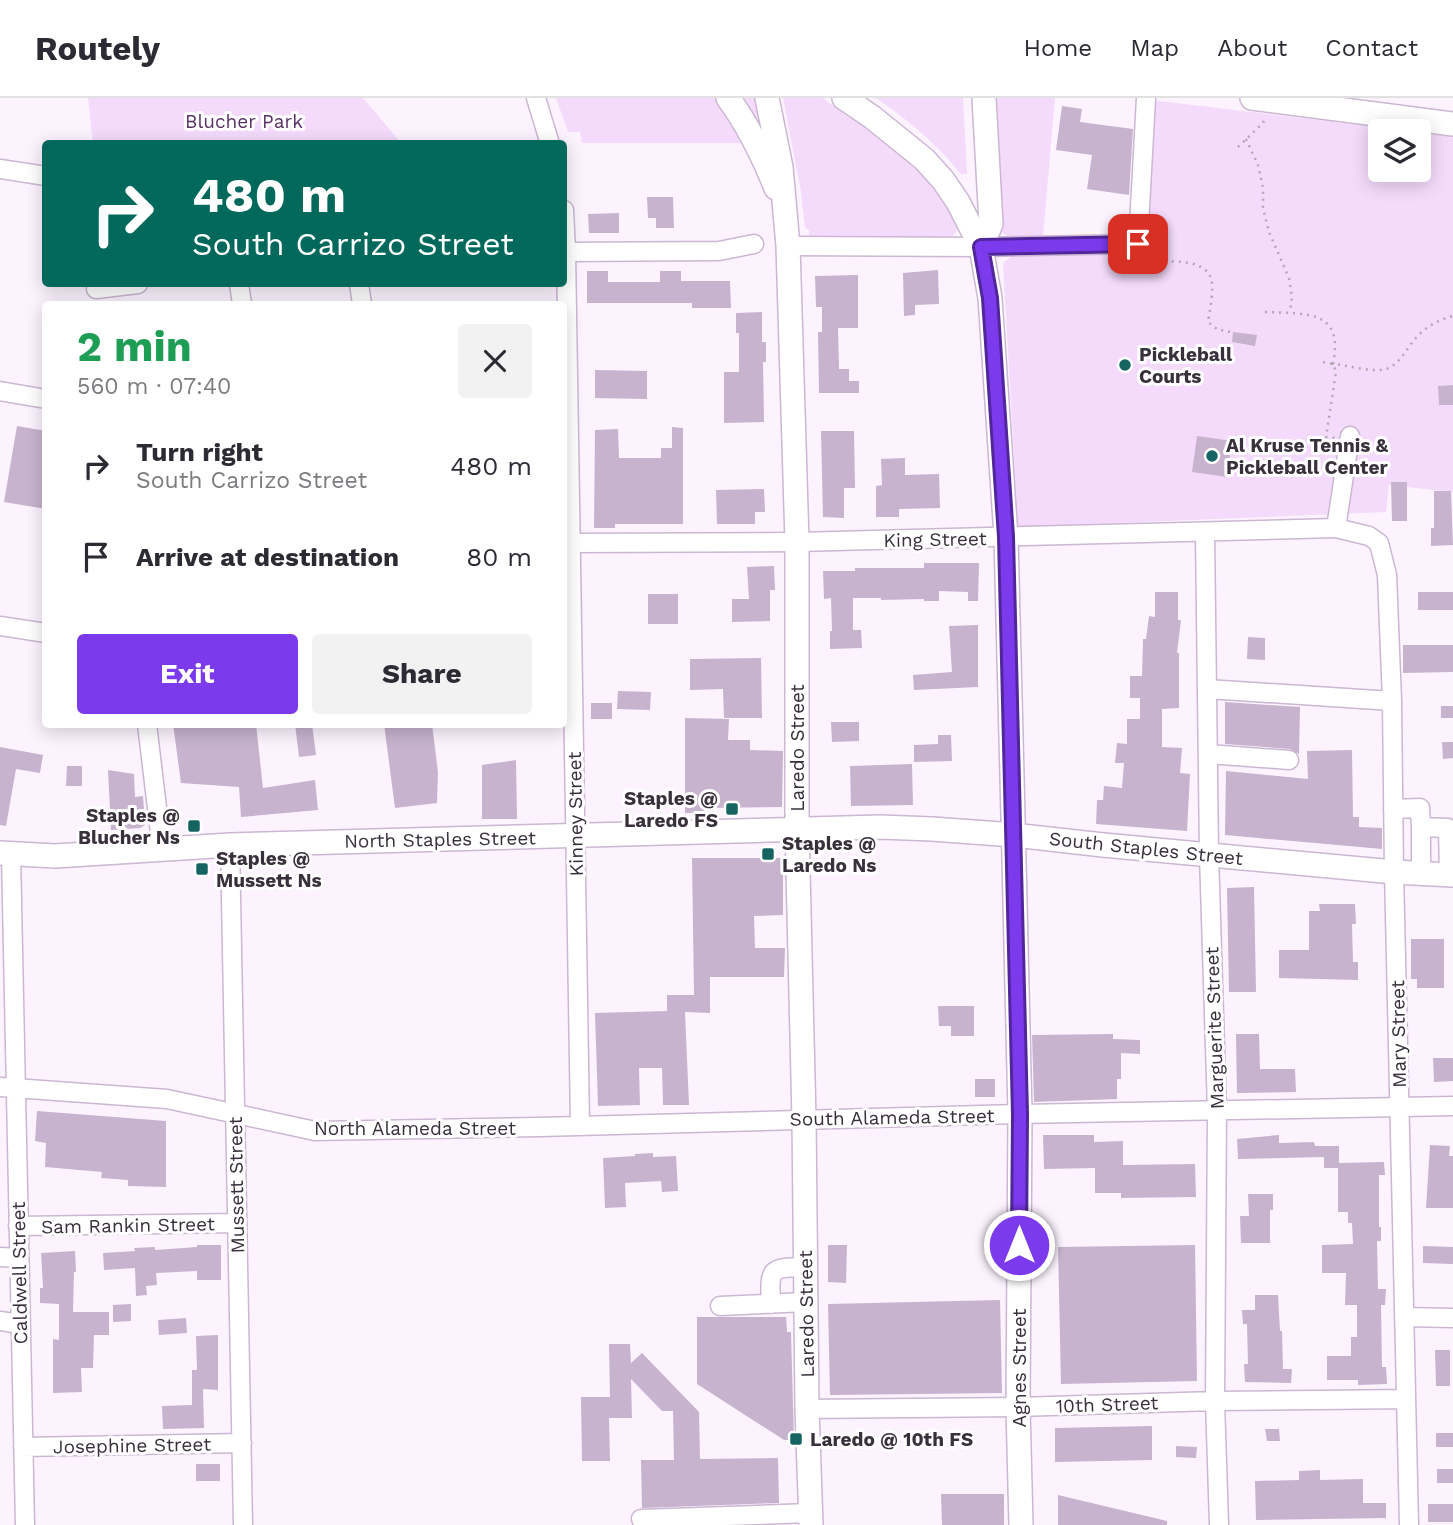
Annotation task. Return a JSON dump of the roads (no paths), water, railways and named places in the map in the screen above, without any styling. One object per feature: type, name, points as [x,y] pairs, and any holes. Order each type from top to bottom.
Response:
[{"type":"main road","points":[[728,98],[754,138],[786,214]]},
{"type":"main road","name":"Laredo Street","points":[[767,98],[782,167],[788,246],[797,542],[797,829],[811,1519]]},
{"type":"main road","points":[[844,98],[866,107],[924,159],[958,202],[981,247]]},
{"type":"main road","points":[[981,247],[990,224],[984,98]]},
{"type":"main road","points":[[1260,99],[1453,124]]},
{"type":"main road","name":"Agnes Street","points":[[981,247],[990,298],[1006,537],[1020,1114],[1018,1407],[1021,1525]]},
{"type":"main road","name":"South Staples Street","points":[[797,829],[932,829],[1451,875]]},
{"type":"main road","name":"North Staples Street","points":[[5,853],[55,856],[230,845],[797,829]]},
{"type":"street","points":[[536,98],[549,140]]},
{"type":"street","points":[[788,246],[981,247],[1137,244],[1146,98]]},
{"type":"street","points":[[0,169],[42,175]]},
{"type":"street","points":[[567,252],[719,251],[754,244]]},
{"type":"street","points":[[96,292],[122,287]]},
{"type":"street","points":[[0,391],[42,398]]},
{"type":"street","points":[[1336,528],[1350,438]]},
{"type":"street","name":"Kinney Street","points":[[567,509],[570,543],[580,1125]]},
{"type":"street","name":"King Street","points":[[570,543],[797,542],[1336,528],[1369,536],[1379,543]]},
{"type":"street","name":"Marguerite Street","points":[[1205,532],[1209,855],[1217,1110],[1215,1401],[1219,1525]]},
{"type":"street","name":"Mary Street","points":[[1379,543],[1387,575],[1392,701],[1409,1525]]},
{"type":"street","points":[[0,626],[42,632]]},
{"type":"street","points":[[1207,689],[1392,701]]},
{"type":"street","points":[[147,728],[162,850]]},
{"type":"street","points":[[1208,754],[1289,760]]},
{"type":"street","points":[[1393,809],[1420,808],[1421,874]]},
{"type":"street","points":[[1421,828],[1448,828],[1451,875]]},
{"type":"street","name":"Mussett Street","points":[[230,845],[243,1525]]},
{"type":"street","name":"Caldwell Street","points":[[5,853],[8,1088],[18,1226],[25,1525]]},
{"type":"street","name":"North Alameda Street","points":[[8,1088],[167,1099],[315,1131],[540,1127]]},
{"type":"street","name":"South Alameda Street","points":[[540,1127],[1453,1106]]},
{"type":"street","name":"Sam Rankin Street","points":[[18,1226],[237,1223]]},
{"type":"street","points":[[0,1257],[19,1258]]},
{"type":"street","points":[[771,1304],[772,1273],[777,1269],[806,1267]]},
{"type":"street","points":[[720,1306],[806,1302]]},
{"type":"street","points":[[1404,1317],[1453,1318]]},
{"type":"street","points":[[0,1321],[20,1324]]},
{"type":"street","name":"10th Street","points":[[807,1409],[1406,1399]]},
{"type":"street","name":"Josephine Street","points":[[23,1447],[242,1443]]},
{"type":"street","points":[[641,1519],[811,1519]]},
{"type":"place","name":"Pickleball Courts","points":[[1125,365]]},
{"type":"place","name":"Al Kruse Tennis & Pickleball Center","points":[[1212,456]]},
{"type":"place","name":"Staples @ Laredo FS","points":[[732,809]]},
{"type":"place","name":"Staples @ Blucher Ns","points":[[194,826]]},
{"type":"place","name":"Staples @ Laredo Ns","points":[[768,854]]},
{"type":"place","name":"Staples @ Mussett Ns","points":[[202,869]]},
{"type":"place","name":"Laredo @ 10th FS","points":[[796,1439]]},
{"type":"park label","name":"Blucher Park","points":[[244,121]]}]
